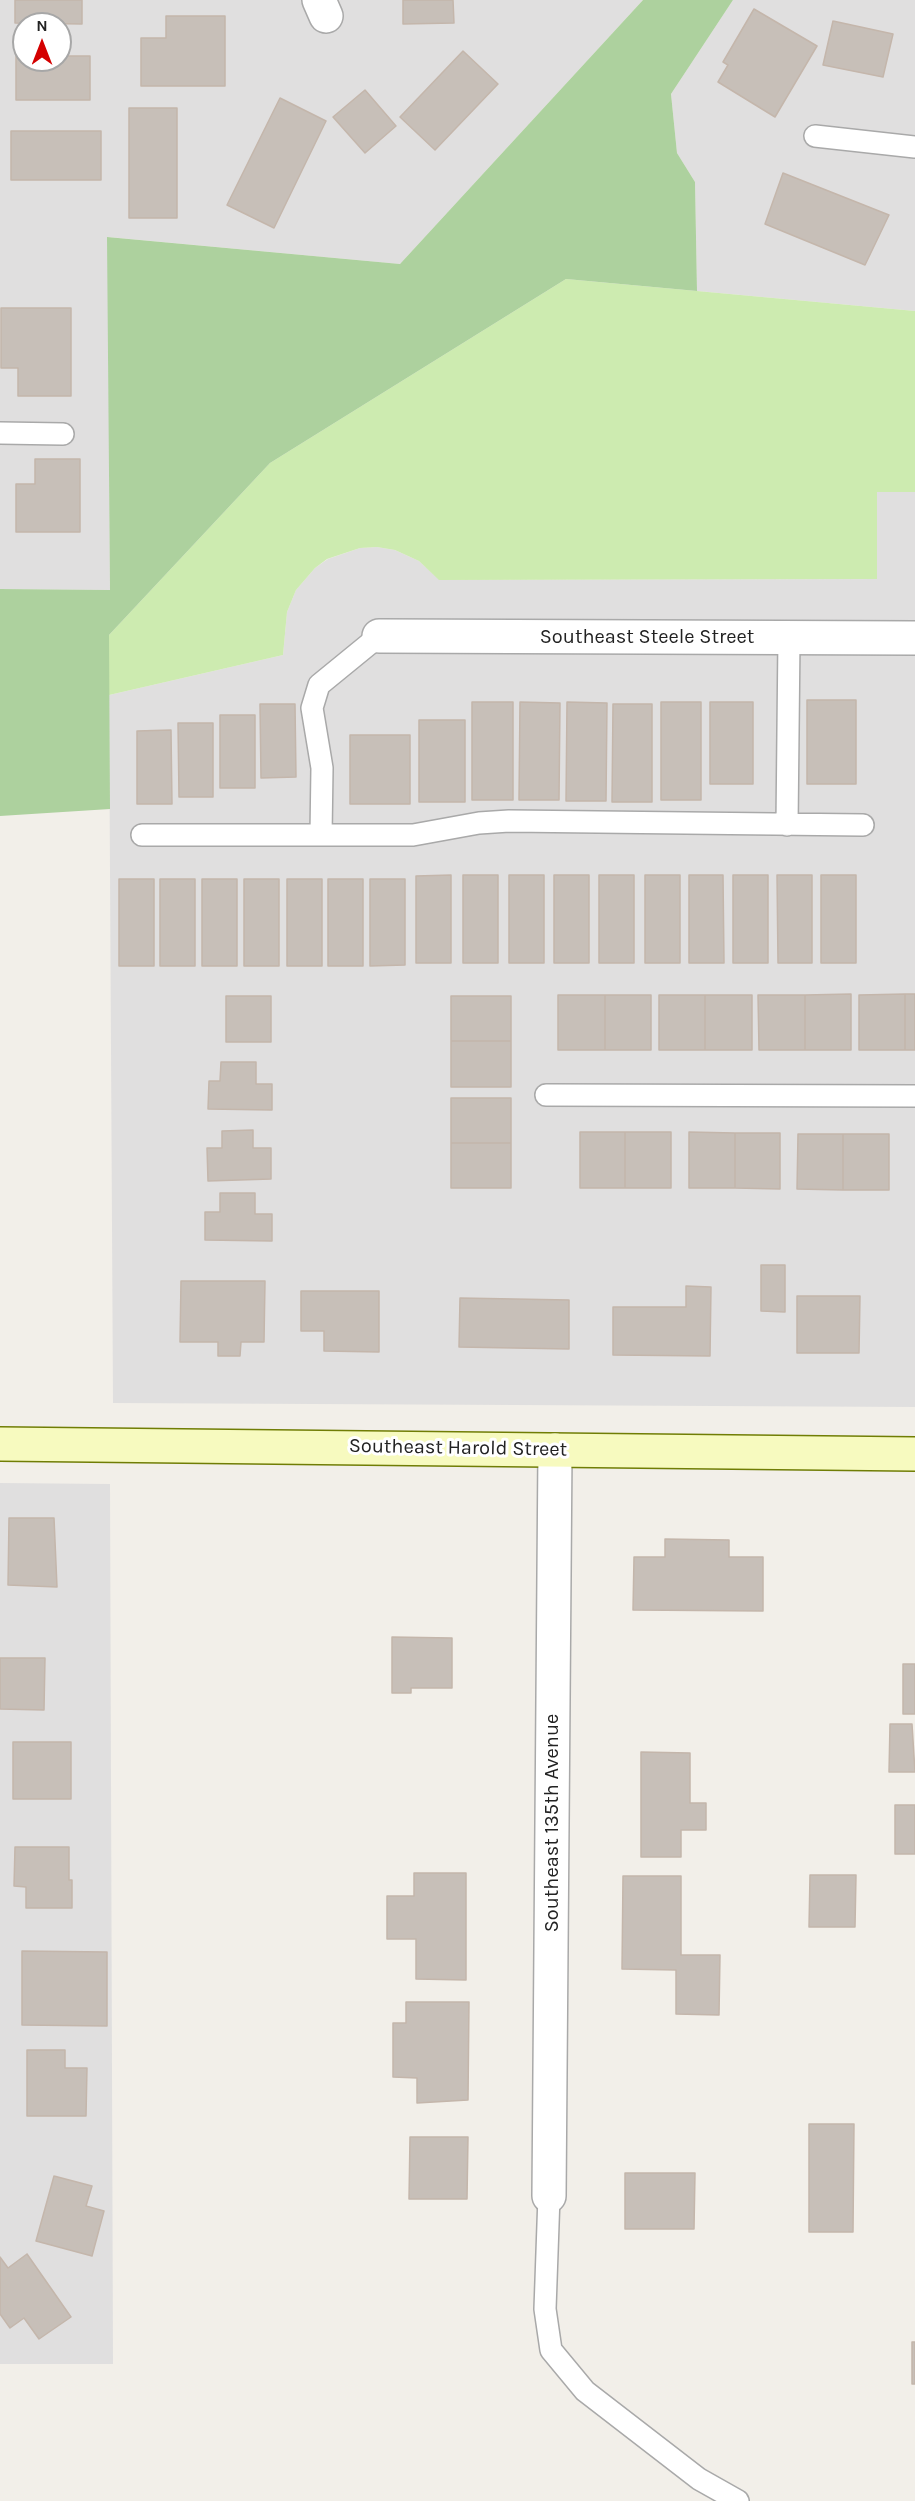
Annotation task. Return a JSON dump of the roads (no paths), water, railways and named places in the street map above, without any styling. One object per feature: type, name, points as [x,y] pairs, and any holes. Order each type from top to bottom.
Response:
[{"type":"street","name":"Southeast Steele Street","points":[[379,636],[915,638]]},
{"type":"street","name":"Southeast Harold Street","points":[[0,1444],[915,1454]]},
{"type":"street","name":"Southeast 135th Avenue","points":[[549,2196],[555,1450]]},
{"type":"lane","points":[[815,136],[915,147]]},
{"type":"lane","points":[[0,433],[63,434]]},
{"type":"lane","points":[[321,835],[322,768],[312,708],[319,685],[379,636]]},
{"type":"lane","points":[[787,825],[789,638]]},
{"type":"lane","points":[[142,835],[413,835],[479,823],[509,821],[863,825]]},
{"type":"lane","points":[[546,1095],[915,1096]]},
{"type":"lane","points":[[549,2196],[544,2309],[551,2350],[585,2391],[699,2479],[738,2501]]}]
